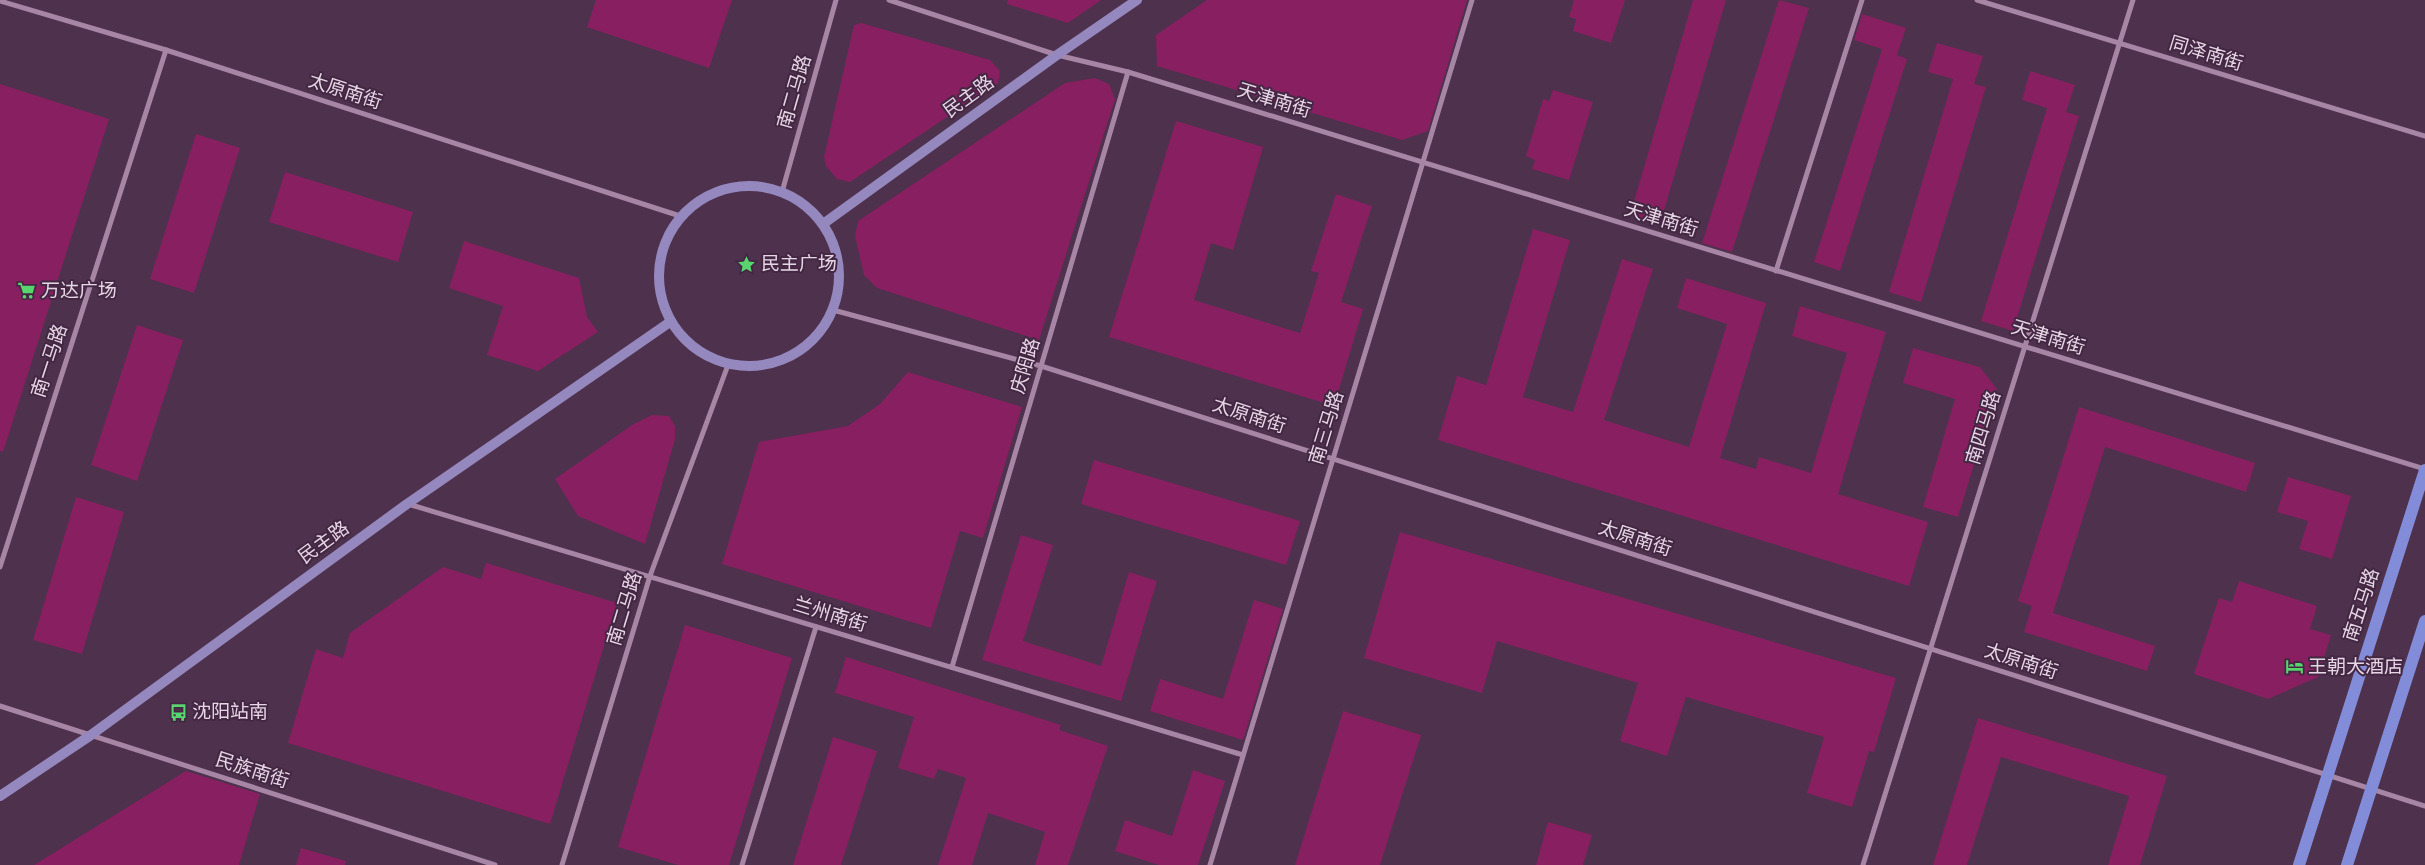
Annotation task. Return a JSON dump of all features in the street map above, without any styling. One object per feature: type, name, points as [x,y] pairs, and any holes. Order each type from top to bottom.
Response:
[{"type":"main road","name":"南五马路","points":[[2299,865],[2425,470]]},
{"type":"main road","points":[[2347,865],[2425,621]]},
{"type":"street","name":"南二马路","points":[[782,192],[836,0]]},
{"type":"street","name":"天津南街","points":[[888,0],[1057,55],[1128,72],[2425,470]]},
{"type":"street","name":"民主路","points":[[823,224],[1057,55],[1138,0]]},
{"type":"street","name":"南三马路","points":[[1210,865],[1472,0]]},
{"type":"street","points":[[1776,270],[1862,0]]},
{"type":"street","name":"同泽南街","points":[[1977,0],[2425,136]]},
{"type":"street","name":"南四马路","points":[[1863,865],[2133,0]]},
{"type":"street","name":"太原南街","points":[[0,1],[166,50],[680,216]]},
{"type":"street","name":"南一马路","points":[[0,567],[166,50]]},
{"type":"street","name":"庆阳路","points":[[952,667],[1128,72]]},
{"type":"street","points":[[755,186],[782,192],[805,205],[823,224],[836,251],[839,281],[833,310],[820,332],[801,350],[779,362],[753,367],[728,365],[705,356],[692,346],[670,322],[660,296],[658,267],[665,240],[680,216],[702,198],[728,188],[755,186]]},
{"type":"street","name":"太原南街","points":[[833,310],[1041,366],[2425,806]]},
{"type":"street","name":"民主路","points":[[0,796],[91,736],[407,504],[670,322]]},
{"type":"street","name":"南二马路","points":[[562,865],[650,576],[728,365]]},
{"type":"street","name":"兰州南街","points":[[407,504],[1243,755]]},
{"type":"street","points":[[742,865],[816,626]]},
{"type":"street","name":"民族南街","points":[[0,706],[494,865]]},
{"type":"building","points":[[596,0],[732,0],[709,68],[587,27]]},
{"type":"building","points":[[1008,0],[1101,0],[1068,23],[1007,4]]},
{"type":"building","points":[[1207,0],[1467,0],[1428,131],[1402,140],[1157,66],[1156,35]]},
{"type":"building","points":[[1574,0],[1625,0],[1611,43],[1573,31],[1576,19],[1569,17]]},
{"type":"building","points":[[1693,0],[1726,0],[1660,224],[1630,215]]},
{"type":"building","points":[[1779,0],[1809,8],[1732,252],[1702,243]]},
{"type":"building","points":[[1862,14],[1906,28],[1897,55],[1907,59],[1840,271],[1814,262],[1882,49],[1854,40]]},
{"type":"building","points":[[861,23],[990,60],[1000,71],[998,83],[850,182],[837,179],[826,166],[824,157],[854,25]]},
{"type":"building","points":[[1937,43],[1983,56],[1974,84],[1986,87],[1921,302],[1889,292],[1953,79],[1928,72]]},
{"type":"building","points":[[2030,71],[2075,85],[2066,112],[2079,116],[2013,331],[1981,321],[2047,108],[2022,100]]},
{"type":"building","points":[[1095,78],[1109,84],[1115,99],[1039,340],[877,288],[864,275],[855,236],[858,221],[1065,83]]},
{"type":"building","name":"万达广场","points":[[0,84],[109,119],[3,452],[0,451]]},
{"type":"building","points":[[1553,90],[1593,102],[1569,180],[1532,169],[1535,160],[1526,156],[1543,99],[1549,101]]},
{"type":"building","points":[[1176,121],[1263,147],[1233,250],[1211,243],[1194,300],[1300,333],[1319,273],[1311,271],[1336,194],[1372,206],[1341,302],[1363,309],[1334,406],[1109,337]]},
{"type":"building","points":[[196,134],[240,148],[194,293],[150,279]]},
{"type":"building","points":[[285,172],[413,212],[398,262],[269,222]]},
{"type":"building","points":[[1533,229],[1570,240],[1523,397],[1573,412],[1622,259],[1653,269],[1604,420],[1689,447],[1727,324],[1677,308],[1686,278],[1766,303],[1720,458],[1756,469],[1759,457],[1811,473],[1847,353],[1792,336],[1800,306],[1886,332],[1838,494],[1928,522],[1909,586],[1438,440],[1457,376],[1486,385]]},
{"type":"building","points":[[464,241],[579,278],[587,317],[598,332],[538,371],[487,355],[503,306],[449,288]]},
{"type":"building","points":[[137,325],[183,340],[137,481],[91,465]]},
{"type":"building","points":[[1913,348],[1980,367],[1997,389],[1958,517],[1923,507],[1955,399],[1903,383]]},
{"type":"building","points":[[908,372],[1022,407],[983,538],[960,531],[931,628],[722,564],[759,442],[848,426],[880,404]]},
{"type":"building","points":[[2079,407],[2255,463],[2246,492],[2105,447],[2053,613],[2155,646],[2147,671],[2024,632],[2032,606],[2018,601]]},
{"type":"building","points":[[652,415],[669,416],[675,426],[675,439],[645,544],[578,516],[555,479],[632,425]]},
{"type":"building","points":[[1094,460],[1300,521],[1286,565],[1081,504]]},
{"type":"building","points":[[2288,477],[2351,496],[2332,559],[2299,549],[2308,521],[2277,512]]},
{"type":"building","points":[[76,497],[124,512],[82,654],[33,640]]},
{"type":"building","points":[[1400,532],[1896,678],[1874,752],[1869,751],[1852,807],[1807,793],[1824,737],[1686,697],[1667,756],[1620,741],[1638,683],[1497,641],[1482,693],[1364,658]]},
{"type":"building","points":[[1021,535],[1053,545],[1023,641],[1101,666],[1129,572],[1157,581],[1121,701],[982,660]]},
{"type":"building","points":[[486,563],[617,603],[550,824],[288,743],[316,649],[343,658],[350,633],[443,567],[481,579]]},
{"type":"building","points":[[2239,581],[2317,606],[2310,629],[2331,635],[2318,677],[2268,699],[2194,674],[2219,598],[2232,602]]},
{"type":"building","points":[[1254,600],[1283,609],[1243,740],[1150,711],[1160,679],[1223,699]]},
{"type":"building","points":[[685,625],[792,658],[729,865],[678,865],[618,847]]},
{"type":"building","points":[[846,657],[1061,725],[1059,730],[1108,746],[1068,865],[1035,865],[1045,832],[988,813],[972,865],[938,865],[966,778],[938,769],[934,779],[898,768],[914,717],[835,693]]},
{"type":"building","points":[[1343,711],[1421,735],[1380,865],[1295,865]]},
{"type":"building","points":[[1978,718],[2167,776],[2140,865],[2108,865],[2129,796],[2001,757],[1967,865],[1933,865]]},
{"type":"building","points":[[833,737],[877,751],[841,865],[793,865]]},
{"type":"building","points":[[1193,770],[1225,781],[1198,865],[1159,865],[1115,851],[1125,820],[1172,836]]},
{"type":"building","points":[[186,771],[260,794],[239,865],[34,865]]},
{"type":"building","points":[[1548,822],[1592,835],[1583,865],[1536,865]]},
{"type":"building","points":[[301,848],[346,861],[345,865],[296,865]]},
{"type":"place","name":"民主广场","points":[[747,264]]},
{"type":"place","name":"万达广场","points":[[27,291]]},
{"type":"place","name":"王朝大酒店","points":[[2294,667]]},
{"type":"place","name":"沈阳站南","points":[[178,712]]}]
